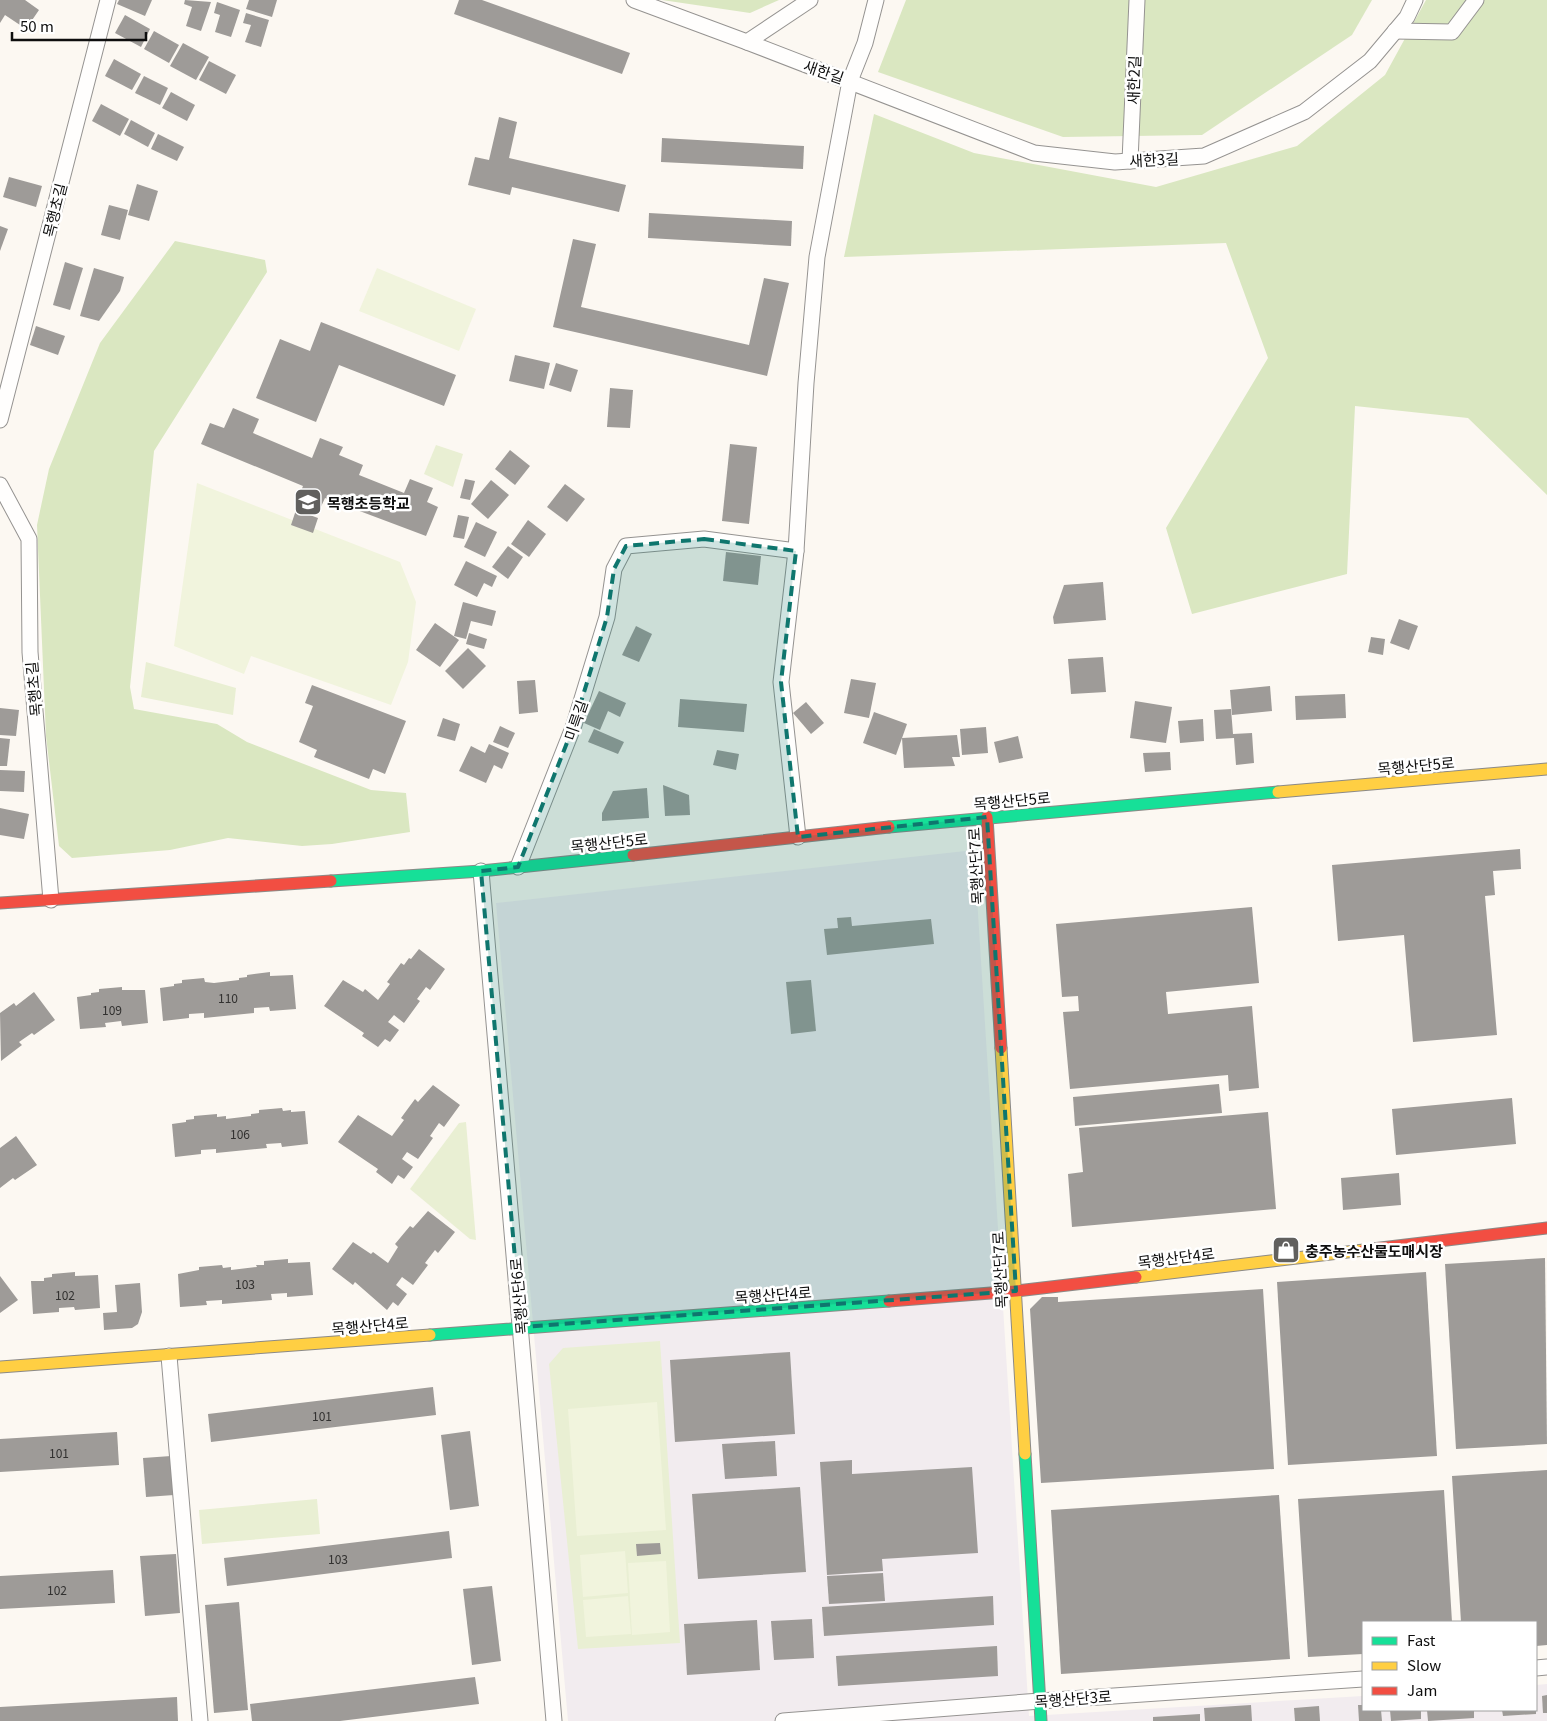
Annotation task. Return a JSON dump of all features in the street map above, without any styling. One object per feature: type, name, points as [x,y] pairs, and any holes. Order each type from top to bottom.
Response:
[{"type":"street","name":"목행초길","points":[[0,420],[108,0]]},
{"type":"street","name":"새한길","points":[[634,0],[850,81],[865,43],[876,0]]},
{"type":"street","points":[[746,42],[810,0]]},
{"type":"street","name":"새한2길","points":[[1130,161],[1137,0]]},
{"type":"street","name":"새한3길","points":[[850,81],[1034,152],[1115,162],[1204,156],[1304,112],[1370,61],[1407,17],[1415,0]]},
{"type":"street","points":[[1395,31],[1452,32],[1476,0]]},
{"type":"street","points":[[798,837],[781,682],[796,551],[806,382],[817,257],[850,81]]},
{"type":"street","name":"목행초길","points":[[0,485],[28,539],[30,652],[51,900]]},
{"type":"street","name":"미륵길","points":[[518,867],[574,725],[607,617],[614,569],[626,546],[704,539],[796,551]]},
{"type":"street","name":"목행산단5로","points":[[0,903],[481,871],[987,817],[1547,769]]},
{"type":"street","name":"목행산단7로","points":[[987,817],[1041,1721]]},
{"type":"street","name":"목행산단6로","points":[[481,871],[554,1721]]},
{"type":"street","name":"목행산단4로","points":[[0,1367],[169,1356],[521,1327],[1016,1291],[1547,1228]]},
{"type":"street","points":[[169,1356],[200,1721]]},
{"type":"street","name":"목행산단3로","points":[[782,1721],[1040,1700],[1362,1679]]},
{"type":"highlighted area","points":[[704,539],[796,551],[781,682],[798,837],[987,817],[1016,1291],[521,1327],[481,871],[518,867],[574,725],[607,617],[614,569],[626,546]]},
{"type":"shaded area","points":[[974,850],[1029,1716],[1362,1696],[1362,1711],[1537,1711],[1537,1685],[1547,1684],[1547,1721],[568,1721],[496,903]]},
{"type":"green space","points":[[662,0],[779,0],[750,13]]},
{"type":"green space","points":[[906,0],[1372,0],[1352,35],[1202,135],[1063,137],[878,72]]},
{"type":"green space","points":[[1426,0],[1547,0],[1547,495],[1468,418],[1355,406],[1347,574],[1192,614],[1166,528],[1268,358],[1226,243],[844,257],[874,114],[974,153],[1156,187],[1297,146],[1385,75]]},
{"type":"green space","points":[[175,241],[265,260],[267,272],[154,451],[130,687],[134,709],[217,724],[247,742],[371,790],[406,793],[410,832],[332,844],[302,846],[228,838],[170,850],[72,858],[59,846],[46,736],[37,525],[49,469],[100,343]]},
{"type":"green space","points":[[377,268],[476,309],[459,351],[359,311]]},
{"type":"green space","points":[[436,445],[463,454],[453,487],[424,474]]},
{"type":"green space","points":[[197,483],[400,562],[416,602],[408,662],[391,705],[251,656],[244,674],[174,646]]},
{"type":"green space","points":[[146,662],[236,688],[233,715],[141,697]]},
{"type":"green space","points":[[466,1122],[476,1240],[470,1239],[410,1189],[459,1123]]},
{"type":"green space","points":[[660,1341],[680,1643],[578,1649],[549,1364],[563,1348]]},
{"type":"green space","points":[[657,1402],[666,1530],[577,1536],[568,1409]]},
{"type":"green space","points":[[317,1499],[320,1534],[202,1544],[199,1510]]},
{"type":"green space","points":[[625,1551],[628,1593],[583,1597],[580,1555]]},
{"type":"green space","points":[[666,1561],[670,1632],[632,1635],[628,1563]]},
{"type":"green space","points":[[628,1596],[631,1634],[586,1637],[583,1600]]},
{"type":"building","points":[[0,0],[25,0],[39,10],[26,29],[5,15],[0,23]]},
{"type":"building","points":[[119,0],[152,0],[145,16],[117,4]]},
{"type":"building","points":[[185,0],[211,2],[201,31],[186,26],[192,7],[184,4]]},
{"type":"building","points":[[249,0],[277,0],[272,17],[246,9]]},
{"type":"building","points":[[459,0],[482,0],[630,53],[622,74],[454,14]]},
{"type":"building","points":[[217,2],[240,10],[231,37],[215,32],[220,15],[214,13]]},
{"type":"building","points":[[246,13],[269,20],[261,47],[245,42],[251,25],[243,23]]},
{"type":"building","points":[[125,15],[150,29],[141,47],[115,33]]},
{"type":"building","points":[[154,31],[179,45],[169,63],[144,49]]},
{"type":"building","points":[[183,43],[209,57],[196,80],[170,66]]},
{"type":"building","points":[[114,59],[141,74],[132,90],[105,76]]},
{"type":"building","points":[[209,61],[236,75],[226,94],[199,80]]},
{"type":"building","points":[[144,76],[168,88],[160,105],[135,93]]},
{"type":"building","points":[[171,92],[195,105],[187,121],[162,108]]},
{"type":"building","points":[[101,104],[129,119],[120,136],[92,121]]},
{"type":"building","points":[[499,117],[517,122],[509,158],[626,185],[619,212],[512,187],[510,195],[468,185],[475,157],[489,160]]},
{"type":"building","points":[[131,120],[155,133],[148,147],[124,134]]},
{"type":"building","points":[[158,134],[184,147],[177,161],[151,149]]},
{"type":"building","points":[[662,138],[804,146],[803,169],[661,162]]},
{"type":"building","points":[[9,177],[42,186],[36,207],[3,197]]},
{"type":"building","points":[[137,184],[158,191],[149,221],[128,215]]},
{"type":"building","points":[[109,205],[128,210],[120,240],[101,235]]},
{"type":"building","points":[[649,213],[792,221],[791,246],[648,238]]},
{"type":"building","points":[[0,226],[8,229],[0,251]]},
{"type":"building","points":[[573,239],[596,244],[581,307],[749,345],[764,278],[789,283],[767,376],[553,327]]},
{"type":"building","points":[[65,262],[83,268],[70,310],[53,305]]},
{"type":"building","points":[[94,268],[124,277],[120,291],[99,321],[80,316]]},
{"type":"building","points":[[321,322],[456,375],[444,406],[339,365],[316,422],[256,398],[280,339],[310,351]]},
{"type":"building","points":[[36,326],[65,336],[58,355],[30,345]]},
{"type":"building","points":[[515,355],[550,363],[544,389],[509,381]]},
{"type":"building","points":[[556,363],[578,370],[571,392],[549,385]]},
{"type":"building","points":[[610,388],[633,390],[630,428],[607,427]]},
{"type":"building","points":[[233,408],[259,419],[253,433],[312,458],[320,438],[343,447],[339,455],[363,465],[359,475],[404,493],[410,479],[433,488],[427,502],[438,507],[426,536],[325,498],[320,509],[297,501],[303,486],[201,444],[210,423],[224,428]]},
{"type":"building","points":[[730,444],[757,447],[749,524],[722,521]]},
{"type":"building","points":[[510,450],[530,466],[515,485],[495,469]]},
{"type":"building","points":[[465,479],[475,481],[470,500],[460,498]]},
{"type":"building","points":[[491,480],[509,495],[488,519],[471,504]]},
{"type":"building","points":[[565,484],[585,499],[567,522],[547,507]]},
{"type":"building","points":[[296,510],[318,518],[313,533],[291,525]]},
{"type":"building","points":[[458,515],[469,517],[464,539],[453,537]]},
{"type":"building","points":[[528,520],[546,534],[529,557],[511,544]]},
{"type":"building","points":[[476,522],[497,532],[485,557],[464,547]]},
{"type":"building","points":[[508,546],[523,557],[508,579],[492,567]]},
{"type":"building","points":[[726,552],[761,556],[758,585],[723,581]]},
{"type":"building","points":[[466,561],[497,576],[492,587],[484,583],[477,597],[454,585]]},
{"type":"building","points":[[1103,582],[1106,620],[1054,624],[1053,617],[1064,585]]},
{"type":"building","points":[[463,602],[496,611],[492,626],[471,621],[466,639],[454,636]]},
{"type":"building","points":[[1399,619],[1418,626],[1409,650],[1390,643]]},
{"type":"building","points":[[435,623],[459,640],[440,667],[416,650]]},
{"type":"building","points":[[636,626],[652,634],[639,662],[622,655]]},
{"type":"building","points":[[469,633],[487,639],[484,649],[466,644]]},
{"type":"building","points":[[1371,637],[1385,639],[1383,655],[1368,652]]},
{"type":"building","points":[[468,648],[486,666],[463,689],[445,671]]},
{"type":"building","points":[[1103,657],[1106,692],[1071,694],[1068,659]]},
{"type":"building","points":[[851,679],[876,683],[869,718],[844,713]]},
{"type":"building","points":[[535,680],[538,712],[519,714],[517,681]]},
{"type":"building","points":[[312,685],[406,721],[385,774],[373,769],[369,779],[314,757],[317,750],[299,742],[313,706],[305,703]]},
{"type":"building","points":[[1270,686],[1272,711],[1232,715],[1230,690]]},
{"type":"building","points":[[599,691],[626,703],[620,717],[608,711],[600,730],[584,723]]},
{"type":"building","points":[[1345,694],[1346,718],[1296,720],[1295,696]]},
{"type":"building","points":[[680,699],[747,704],[744,732],[678,727]]},
{"type":"building","points":[[1135,701],[1172,707],[1166,743],[1130,738]]},
{"type":"building","points":[[806,702],[824,723],[811,734],[793,713]]},
{"type":"building","points":[[0,708],[19,710],[16,736],[0,735]]},
{"type":"building","points":[[1231,709],[1233,734],[1252,733],[1254,763],[1236,765],[1234,738],[1216,739],[1214,710]]},
{"type":"building","points":[[874,712],[907,724],[896,755],[863,743]]},
{"type":"building","points":[[443,718],[460,724],[455,741],[437,736]]},
{"type":"building","points":[[1203,719],[1204,741],[1180,743],[1178,721]]},
{"type":"building","points":[[500,726],[515,733],[508,748],[493,742]]},
{"type":"building","points":[[986,727],[988,753],[962,755],[960,729]]},
{"type":"building","points":[[594,729],[624,742],[618,754],[588,742]]},
{"type":"building","points":[[957,735],[960,757],[952,757],[955,766],[904,768],[902,738]]},
{"type":"building","points":[[1018,736],[1023,758],[999,763],[994,742]]},
{"type":"building","points":[[0,738],[10,739],[7,766],[0,766]]},
{"type":"building","points":[[489,744],[509,753],[502,769],[494,765],[486,783],[459,771],[471,746],[485,753]]},
{"type":"building","points":[[717,750],[739,754],[736,770],[713,765]]},
{"type":"building","points":[[1170,752],[1171,770],[1145,772],[1143,753]]},
{"type":"building","points":[[0,770],[25,771],[24,792],[0,791]]},
{"type":"building","points":[[663,785],[689,795],[690,815],[665,816]]},
{"type":"building","points":[[647,788],[649,818],[602,821],[602,813],[613,791]]},
{"type":"building","points":[[0,808],[29,814],[24,839],[0,835]]},
{"type":"building","points":[[1520,849],[1521,869],[1493,871],[1495,895],[1485,896],[1497,1035],[1413,1042],[1404,935],[1338,941],[1332,865]]},
{"type":"building","points":[[1252,907],[1259,983],[1166,992],[1168,1014],[1252,1006],[1259,1088],[1229,1091],[1228,1075],[1070,1089],[1063,1012],[1079,1011],[1078,996],[1062,997],[1056,924]]},
{"type":"building","points":[[851,917],[852,926],[931,919],[934,944],[827,955],[824,929],[838,928],[837,918]]},
{"type":"building","points":[[419,949],[445,969],[430,990],[426,987],[417,999],[420,1001],[404,1023],[394,1015],[388,1022],[399,1030],[390,1042],[385,1039],[378,1047],[362,1036],[364,1033],[324,1006],[343,980],[363,992],[365,989],[378,1000],[390,984],[387,982],[401,963],[404,965]]},
{"type":"building","points":[[270,972],[270,976],[293,975],[296,1009],[270,1011],[269,1007],[254,1008],[254,1013],[204,1018],[204,1013],[189,1014],[189,1018],[163,1021],[160,988],[174,986],[174,984],[182,983],[182,980],[204,978],[205,982],[214,983],[239,980],[239,978],[247,977],[247,975]]},
{"type":"building","points":[[811,980],[816,1031],[791,1034],[786,982]]},
{"type":"building","points":[[122,987],[122,990],[145,990],[148,1023],[122,1026],[121,1021],[105,1023],[106,1027],[80,1029],[77,997],[91,995],[91,993],[99,992],[99,989]]},
{"type":"building","points":[[34,992],[55,1020],[34,1035],[32,1033],[19,1042],[22,1045],[1,1061],[0,1013],[14,1003],[16,1006]]},
{"type":"building","points":[[1219,1084],[1222,1113],[1075,1126],[1073,1097]]},
{"type":"building","points":[[433,1085],[460,1105],[444,1127],[439,1123],[430,1136],[433,1138],[418,1159],[407,1152],[402,1159],[413,1167],[404,1179],[398,1175],[392,1184],[376,1172],[378,1169],[338,1142],[358,1115],[392,1136],[404,1120],[401,1118],[415,1099],[418,1102]]},
{"type":"building","points":[[1512,1098],[1516,1144],[1396,1155],[1392,1109]]},
{"type":"building","points":[[282,1108],[283,1111],[305,1111],[308,1144],[282,1147],[281,1143],[266,1144],[267,1148],[216,1153],[216,1149],[201,1150],[201,1154],[175,1157],[172,1124],[186,1122],[186,1120],[194,1119],[194,1116],[217,1114],[217,1117],[226,1116],[226,1119],[251,1116],[251,1114],[259,1113],[259,1110]]},
{"type":"building","points":[[1268,1112],[1276,1209],[1072,1227],[1068,1174],[1083,1172],[1079,1128]]},
{"type":"building","points":[[16,1136],[37,1165],[15,1180],[13,1178],[0,1188],[0,1148]]},
{"type":"building","points":[[1399,1173],[1401,1205],[1343,1210],[1341,1178]]},
{"type":"building","points":[[428,1211],[455,1232],[438,1253],[435,1250],[425,1263],[428,1265],[413,1285],[402,1277],[396,1285],[407,1294],[398,1306],[393,1302],[387,1310],[355,1282],[353,1285],[332,1269],[353,1242],[371,1254],[373,1252],[388,1263],[398,1247],[395,1244],[410,1226],[413,1228]]},
{"type":"building","points":[[1545,1258],[1547,1444],[1456,1449],[1445,1264]]},
{"type":"building","points":[[288,1259],[288,1263],[310,1262],[313,1295],[287,1297],[287,1293],[271,1294],[272,1300],[222,1304],[222,1300],[206,1301],[207,1305],[180,1307],[178,1274],[199,1270],[199,1267],[222,1265],[223,1268],[231,1267],[231,1270],[257,1267],[256,1265],[264,1265],[264,1261]]},
{"type":"building","points":[[75,1272],[75,1276],[98,1275],[100,1308],[75,1310],[74,1307],[59,1308],[59,1312],[33,1314],[31,1281],[44,1281],[44,1278],[52,1277],[52,1274]]},
{"type":"building","points":[[1426,1272],[1437,1456],[1288,1465],[1277,1282]]},
{"type":"building","points":[[0,1276],[18,1300],[0,1313]]},
{"type":"building","points":[[140,1283],[142,1312],[138,1324],[132,1328],[104,1330],[103,1313],[117,1312],[115,1285]]},
{"type":"building","points":[[1263,1289],[1274,1469],[1041,1483],[1030,1309],[1042,1297],[1058,1297],[1058,1302]]},
{"type":"building","points":[[790,1352],[795,1434],[675,1442],[670,1360]]},
{"type":"building","points":[[433,1387],[436,1415],[211,1442],[208,1414]]},
{"type":"building","points":[[470,1431],[479,1506],[450,1510],[441,1435]]},
{"type":"building","points":[[117,1432],[119,1465],[0,1472],[0,1439]]},
{"type":"building","points":[[775,1441],[777,1476],[725,1479],[722,1444]]},
{"type":"building","points":[[171,1456],[174,1495],[146,1497],[143,1458]]},
{"type":"building","points":[[852,1460],[852,1474],[972,1467],[978,1553],[882,1559],[883,1571],[827,1575],[820,1462]]},
{"type":"building","points":[[1547,1470],[1547,1645],[1537,1646],[1537,1621],[1461,1621],[1452,1476]]},
{"type":"building","points":[[800,1487],[806,1572],[698,1579],[692,1494]]},
{"type":"building","points":[[1444,1490],[1452,1621],[1362,1621],[1362,1654],[1308,1657],[1298,1499]]},
{"type":"building","points":[[1279,1495],[1290,1659],[1061,1674],[1051,1510]]},
{"type":"building","points":[[449,1531],[452,1558],[227,1586],[224,1558]]},
{"type":"building","points":[[660,1543],[661,1554],[637,1556],[636,1544]]},
{"type":"building","points":[[176,1554],[180,1613],[145,1616],[140,1556]]},
{"type":"building","points":[[113,1570],[115,1603],[0,1609],[0,1576]]},
{"type":"building","points":[[883,1573],[885,1601],[829,1604],[827,1576]]},
{"type":"building","points":[[492,1586],[501,1661],[472,1665],[463,1589]]},
{"type":"building","points":[[993,1596],[994,1625],[824,1636],[822,1607]]},
{"type":"building","points":[[239,1602],[248,1710],[214,1713],[205,1605]]},
{"type":"building","points":[[812,1619],[814,1658],[774,1660],[771,1621]]},
{"type":"building","points":[[757,1620],[760,1670],[687,1675],[684,1624]]},
{"type":"building","points":[[997,1646],[998,1676],[838,1686],[836,1656]]},
{"type":"building","points":[[475,1677],[479,1704],[340,1721],[252,1721],[250,1704]]},
{"type":"building","points":[[1547,1695],[1547,1713],[1543,1713],[1542,1696]]},
{"type":"building","points":[[177,1697],[178,1721],[0,1721],[0,1707]]},
{"type":"building","points":[[1251,1705],[1252,1721],[1205,1721],[1204,1708]]},
{"type":"building","points":[[1358,1705],[1362,1705],[1362,1711],[1381,1711],[1382,1721],[1359,1721]]},
{"type":"building","points":[[1319,1706],[1320,1721],[1295,1721],[1294,1708]]},
{"type":"building","points":[[1390,1711],[1421,1711],[1421,1719],[1391,1721]]},
{"type":"building","points":[[1427,1711],[1474,1711],[1474,1718],[1428,1721]]},
{"type":"building","points":[[1502,1711],[1536,1711],[1536,1714],[1503,1716]]},
{"type":"building","points":[[1200,1714],[1200,1721],[1153,1721],[1153,1717]]},
{"type":"traffic: fast","points":[[889,827],[1278,792]]},
{"type":"traffic: fast","points":[[331,881],[481,871],[633,855]]},
{"type":"traffic: fast","points":[[430,1335],[889,1301]]},
{"type":"traffic: fast","points":[[1025,1454],[1041,1721]]},
{"type":"traffic: slow","points":[[1278,792],[1547,769]]},
{"type":"traffic: slow","points":[[1001,1048],[1025,1454]]},
{"type":"traffic: slow","points":[[1136,1277],[1364,1250]]},
{"type":"traffic: slow","points":[[0,1367],[430,1335]]},
{"type":"traffic: jam","points":[[987,817],[1001,1048]]},
{"type":"traffic: jam","points":[[633,855],[889,827]]},
{"type":"traffic: jam","points":[[0,903],[331,881]]},
{"type":"traffic: jam","points":[[1364,1250],[1547,1228]]},
{"type":"traffic: jam","points":[[889,1301],[1016,1291],[1136,1277]]},
{"type":"place","name":"목행초등학교","points":[[308,502]]},
{"type":"place","name":"충주농수산물도매시장","points":[[1286,1250]]}]
